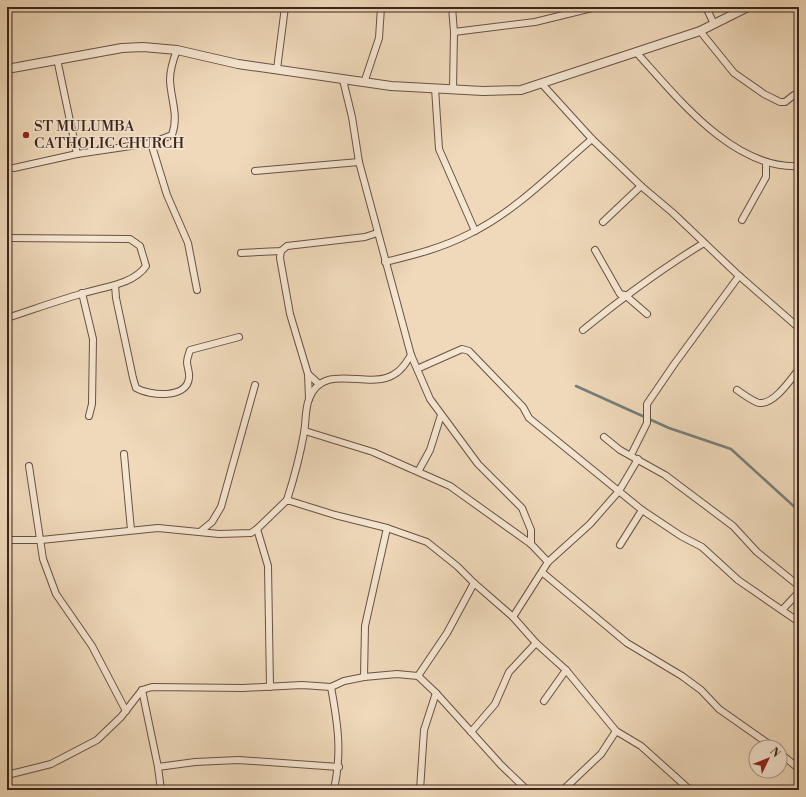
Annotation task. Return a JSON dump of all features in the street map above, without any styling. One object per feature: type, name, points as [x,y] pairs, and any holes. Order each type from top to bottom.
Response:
[{"type":"street","points":[[277,69],[285,7]]},
{"type":"street","points":[[364,83],[379,38],[381,7]]},
{"type":"street","points":[[452,7],[454,32],[453,89]]},
{"type":"street","points":[[454,32],[535,22],[596,7]]},
{"type":"street","points":[[706,7],[714,24]]},
{"type":"street","points":[[7,69],[122,48],[143,47],[177,50],[238,64],[364,83],[483,91],[521,90],[700,31],[748,7]]},
{"type":"street","points":[[700,31],[734,73],[764,94],[780,102],[785,102],[797,96],[799,89]]},
{"type":"street","points":[[14,168],[77,154],[151,143],[172,135],[176,124],[170,80],[171,64],[177,50]]},
{"type":"street","points":[[636,52],[685,105],[709,128],[742,152],[766,162],[799,166]]},
{"type":"street","points":[[57,59],[77,154]]},
{"type":"street","points":[[343,80],[352,117],[359,162],[411,355],[430,399],[441,415],[478,464],[522,508],[531,530],[531,544]]},
{"type":"street","points":[[542,84],[592,139],[641,186],[673,213],[739,276],[799,328]]},
{"type":"street","points":[[435,88],[440,149],[475,231]]},
{"type":"street","points":[[385,262],[433,250],[475,231],[504,214],[592,139]]},
{"type":"street","points":[[151,143],[168,195],[188,243],[197,290]]},
{"type":"street","points":[[255,170],[359,162]]},
{"type":"street","points":[[742,220],[766,177],[766,162]]},
{"type":"street","points":[[603,222],[641,186]]},
{"type":"street","points":[[241,253],[281,251],[287,246],[365,237],[377,233]]},
{"type":"street","points":[[7,238],[130,239],[140,246],[146,266],[141,272],[115,285],[82,293],[7,318]]},
{"type":"street","points":[[583,330],[625,295],[662,268],[704,243]]},
{"type":"street","points":[[595,250],[620,294],[625,295],[647,314]]},
{"type":"street","points":[[7,540],[41,540],[158,528],[227,534],[251,533],[287,500],[297,468],[304,431],[308,399],[308,374],[290,314],[280,258],[281,251]]},
{"type":"street","points":[[631,455],[647,422],[647,404],[739,276]]},
{"type":"street","points":[[115,285],[116,298],[133,378],[136,388],[144,393],[180,392],[186,387],[190,377],[187,363],[190,350],[239,337]]},
{"type":"street","points":[[82,293],[93,339],[92,404],[89,416]]},
{"type":"street","points":[[417,369],[462,349],[469,351],[523,408],[529,418],[642,510],[680,536],[702,547],[738,580],[799,622]]},
{"type":"street","points":[[308,399],[320,384],[339,378],[376,379],[392,376],[401,370],[411,355]]},
{"type":"street","points":[[737,390],[759,403],[768,402],[778,394],[799,369]]},
{"type":"street","points":[[308,374],[320,384]]},
{"type":"street","points":[[201,531],[212,522],[221,508],[256,385]]},
{"type":"street","points":[[419,470],[430,450],[441,415]]},
{"type":"street","points":[[304,431],[373,452],[419,470],[450,486],[531,544],[548,562]]},
{"type":"street","points":[[799,434],[799,443]]},
{"type":"street","points":[[604,437],[665,475],[734,526],[758,552],[799,586]]},
{"type":"street","points":[[124,454],[131,530]]},
{"type":"street","points":[[513,616],[543,573],[548,562],[590,524],[619,491],[638,459]]},
{"type":"street","points":[[29,466],[43,559],[56,594],[92,646],[126,711]]},
{"type":"street","points":[[287,500],[336,515],[387,528],[427,542],[457,566],[474,583],[513,616],[536,643],[566,670],[616,731],[641,746],[690,790]]},
{"type":"street","points":[[620,545],[642,510]]},
{"type":"street","points":[[364,677],[365,626],[387,528]]},
{"type":"street","points":[[257,529],[268,566],[270,687]]},
{"type":"street","points":[[543,573],[627,643],[682,676],[701,690],[719,709],[762,739]]},
{"type":"street","points":[[418,676],[447,633],[474,583]]},
{"type":"street","points":[[782,610],[799,592]]},
{"type":"street","points":[[471,732],[495,704],[509,672],[536,643]]},
{"type":"street","points":[[544,701],[566,670]]},
{"type":"street","points":[[7,775],[51,764],[97,740],[126,711],[142,690],[152,687],[270,687],[302,685],[331,687],[344,681],[364,677],[398,674],[418,676],[436,693],[527,790]]},
{"type":"street","points":[[331,687],[339,730],[339,768],[334,790]]},
{"type":"street","points":[[142,690],[158,767],[161,790]]},
{"type":"street","points":[[420,790],[424,730],[436,693]]},
{"type":"street","points":[[563,790],[601,754],[616,731]]},
{"type":"street","points":[[158,767],[195,762],[238,760],[339,768]]},
{"type":"street","points":[[788,760],[799,769]]},
{"type":"waterway","points":[[576,386],[669,428],[731,449],[799,511]]},
{"type":"place","name":"ST MULUMBA CATHOLIC CHURCH","points":[[26,135]]}]
